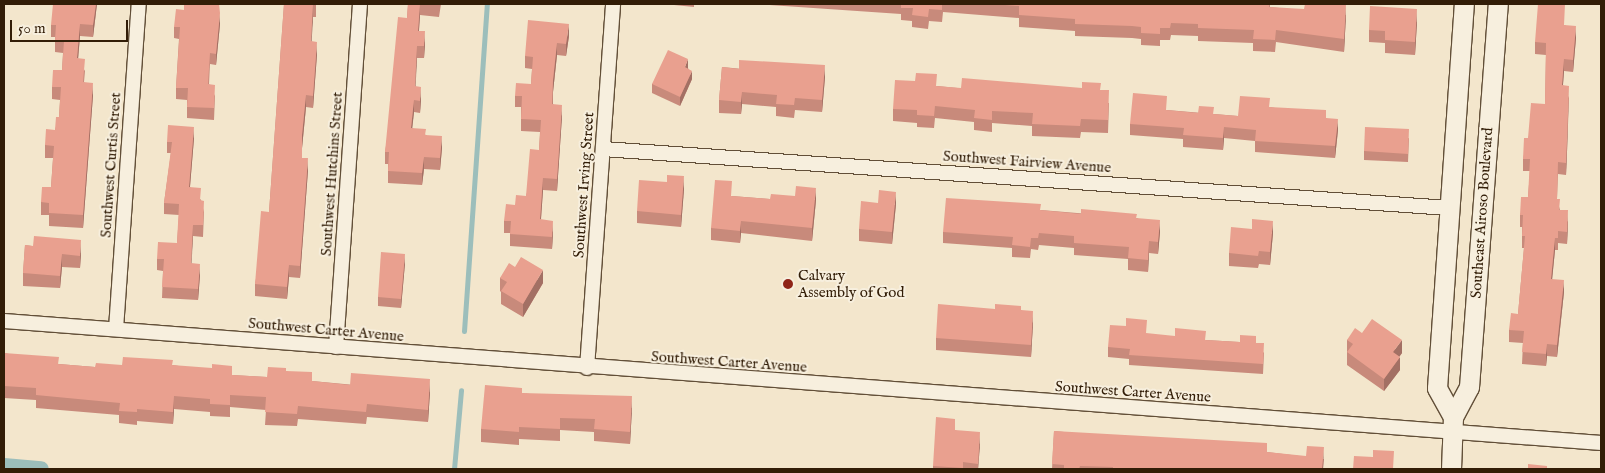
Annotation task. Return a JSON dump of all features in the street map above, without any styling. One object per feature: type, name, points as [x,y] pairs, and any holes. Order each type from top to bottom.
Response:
[{"type":"main road","points":[[1453,424],[1437,388],[1464,4]]},
{"type":"main road","name":"Southeast Airoso Boulevard","points":[[1451,469],[1453,424],[1469,387],[1498,4]]},
{"type":"street","name":"Southwest Curtis Street","points":[[116,329],[139,4]]},
{"type":"street","name":"Southwest Hutchins Street","points":[[336,347],[360,4]]},
{"type":"street","name":"Southwest Irving Street","points":[[587,368],[613,4]]},
{"type":"street","name":"Southwest Fairview Avenue","points":[[603,149],[1449,208]]},
{"type":"street","name":"Southwest Carter Avenue","points":[[4,321],[587,368],[1453,424],[1601,443]]},
{"type":"building","points":[[53,4],[96,4],[93,25],[80,24],[77,58],[85,59],[83,82],[93,83],[83,215],[49,213],[49,203],[41,202],[42,187],[51,187],[54,146],[45,145],[46,129],[55,130],[56,117],[59,117],[61,87],[52,87],[53,70],[62,70],[64,41],[55,40],[56,25],[51,25]]},
{"type":"building","points":[[184,4],[219,4],[220,13],[216,54],[210,53],[208,84],[215,85],[214,108],[187,107],[188,88],[176,88],[180,27],[174,27],[176,9],[184,10]]},
{"type":"building","points":[[284,4],[313,4],[311,41],[317,42],[313,96],[306,95],[302,135],[302,158],[308,158],[300,266],[289,265],[287,287],[255,284],[261,211],[269,212]]},
{"type":"building","points":[[408,4],[420,4],[418,31],[425,31],[424,46],[417,46],[415,86],[421,87],[420,101],[414,100],[411,128],[426,129],[425,135],[442,136],[440,158],[424,157],[422,173],[388,171],[389,152],[385,152],[398,17],[407,18]]},
{"type":"building","points":[[901,4],[942,4],[942,10],[929,9],[928,17],[912,15],[913,8],[901,8]]},
{"type":"building","points":[[992,4],[1269,4],[1269,7],[1304,9],[1305,4],[1346,4],[1344,39],[1276,30],[1275,40],[1253,39],[1254,30],[1198,28],[1198,24],[1171,23],[1170,28],[1160,28],[1160,34],[1141,33],[1141,27],[1075,24],[1075,19],[1019,15],[1019,6]]},
{"type":"building","points":[[1538,4],[1565,4],[1564,25],[1576,26],[1573,60],[1564,59],[1562,85],[1569,86],[1566,163],[1558,162],[1557,199],[1560,199],[1559,210],[1568,210],[1567,232],[1558,231],[1558,238],[1555,238],[1551,279],[1564,280],[1557,345],[1547,344],[1546,354],[1522,352],[1524,331],[1509,330],[1511,313],[1518,314],[1525,236],[1522,236],[1523,215],[1520,215],[1521,197],[1528,197],[1530,159],[1523,159],[1524,138],[1528,138],[1531,103],[1545,104],[1546,43],[1535,42]]},
{"type":"building","points":[[1370,6],[1417,9],[1415,42],[1385,40],[1385,31],[1369,30]]},
{"type":"building","points":[[528,20],[569,24],[566,44],[557,43],[553,80],[552,104],[562,105],[557,179],[543,178],[540,219],[553,221],[552,237],[510,234],[511,221],[504,221],[506,204],[515,205],[516,195],[526,196],[530,149],[539,150],[541,120],[521,119],[522,96],[515,96],[516,83],[531,84],[533,57],[525,56]]},
{"type":"building","points":[[668,50],[688,59],[685,67],[692,71],[680,97],[652,84]]},
{"type":"building","points":[[739,60],[825,65],[822,100],[795,98],[794,105],[776,104],[777,95],[742,92],[741,102],[719,100],[722,67],[739,69]]},
{"type":"building","points":[[916,73],[937,74],[936,86],[961,88],[962,78],[1082,88],[1082,82],[1101,83],[1100,90],[1109,90],[1108,120],[1081,119],[1080,126],[1032,124],[1033,113],[992,111],[992,120],[974,118],[975,110],[935,106],[934,116],[917,115],[917,110],[893,109],[895,80],[915,81]]},
{"type":"building","points":[[1133,93],[1167,96],[1166,110],[1198,113],[1199,106],[1214,107],[1213,114],[1238,116],[1240,96],[1270,98],[1269,107],[1326,110],[1326,118],[1338,119],[1335,146],[1255,141],[1256,130],[1224,127],[1223,138],[1183,135],[1184,128],[1130,124]]},
{"type":"building","points":[[168,125],[194,127],[189,187],[201,188],[200,200],[204,201],[203,225],[193,225],[191,263],[200,264],[198,289],[162,287],[164,259],[157,259],[158,242],[177,243],[179,204],[164,203],[172,142],[167,142]]},
{"type":"building","points":[[1365,127],[1409,129],[1408,154],[1364,151]]},
{"type":"building","points":[[667,175],[684,176],[681,215],[637,211],[639,180],[667,182]]},
{"type":"building","points":[[715,180],[732,181],[731,196],[770,199],[771,194],[795,196],[796,186],[816,188],[812,228],[741,221],[740,231],[711,228]]},
{"type":"building","points":[[879,190],[896,192],[892,232],[859,229],[861,201],[878,203]]},
{"type":"building","points":[[946,198],[1041,204],[1040,210],[1081,214],[1081,209],[1137,214],[1136,218],[1160,220],[1158,242],[1149,241],[1148,260],[1128,258],[1129,247],[1074,243],[1074,236],[1039,233],[1038,238],[1031,238],[1030,247],[1012,245],[1013,237],[943,232]]},
{"type":"building","points":[[1252,219],[1273,221],[1270,252],[1259,251],[1258,256],[1229,253],[1231,227],[1252,229]]},
{"type":"building","points":[[34,236],[81,240],[80,256],[62,254],[60,276],[23,273],[25,245],[33,246]]},
{"type":"building","points":[[381,252],[405,254],[401,299],[378,297]]},
{"type":"building","points":[[521,257],[543,270],[523,304],[501,291],[507,282],[500,278],[509,263],[515,267]]},
{"type":"building","points":[[938,304],[995,309],[995,304],[1021,306],[1021,310],[1033,311],[1031,345],[936,338]]},
{"type":"building","points":[[1126,318],[1147,320],[1146,333],[1175,336],[1175,328],[1206,331],[1205,340],[1240,342],[1240,335],[1256,336],[1256,343],[1264,343],[1263,364],[1129,355],[1130,349],[1108,347],[1110,325],[1126,326]]},
{"type":"building","points":[[1372,319],[1402,340],[1393,352],[1400,357],[1384,379],[1347,352],[1353,344],[1347,340],[1355,328],[1362,333]]},
{"type":"building","points":[[4,353],[59,357],[58,364],[95,367],[96,363],[122,365],[123,357],[173,360],[172,365],[212,368],[212,364],[232,366],[232,375],[267,377],[268,367],[286,368],[286,371],[312,372],[312,381],[350,385],[351,373],[430,379],[428,410],[367,404],[366,412],[298,406],[297,414],[265,412],[266,397],[230,395],[230,405],[210,404],[210,399],[174,396],[173,412],[137,409],[137,412],[119,411],[120,403],[36,395],[36,388],[4,386]]},
{"type":"building","points":[[485,385],[522,388],[522,393],[632,396],[630,432],[594,429],[595,419],[560,418],[560,429],[519,427],[519,432],[481,429]]},
{"type":"building","points":[[936,417],[955,419],[955,430],[980,432],[978,464],[963,462],[963,468],[933,466]]},
{"type":"building","points":[[1054,431],[1267,443],[1267,452],[1306,456],[1307,446],[1324,447],[1322,469],[1113,469],[1113,467],[1080,466],[1079,469],[1064,469],[1064,465],[1052,464]]},
{"type":"building","points":[[1373,450],[1394,451],[1393,469],[1353,469],[1354,456],[1373,457]]},
{"type":"building","points":[[1528,464],[1547,466],[1547,469],[1528,469]]},
{"type":"waterway","points":[[464,331],[487,4]]},
{"type":"waterway","points":[[454,469],[461,390]]},
{"type":"waterway","points":[[4,466],[41,469]]},
{"type":"place","name":"Calvary Assembly of God","points":[[788,284]]}]
